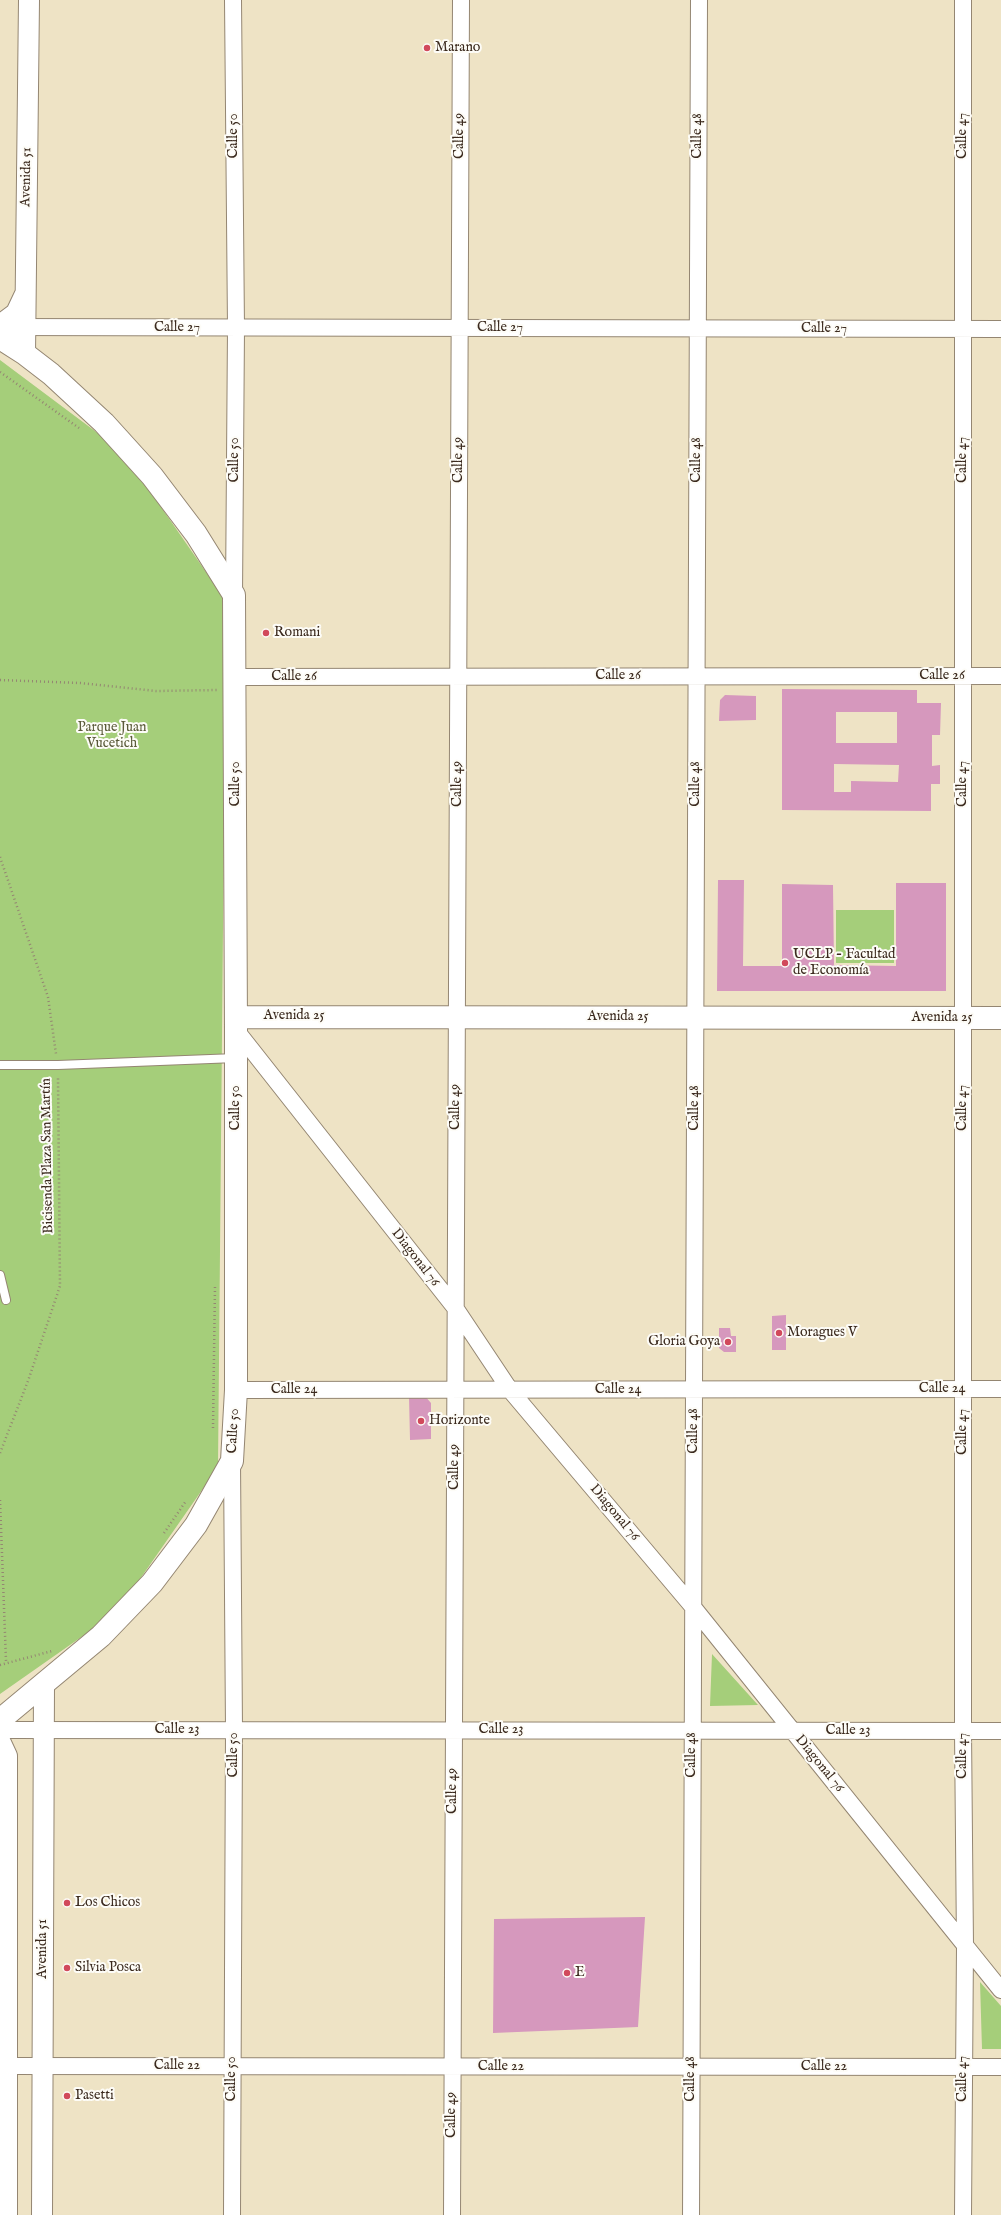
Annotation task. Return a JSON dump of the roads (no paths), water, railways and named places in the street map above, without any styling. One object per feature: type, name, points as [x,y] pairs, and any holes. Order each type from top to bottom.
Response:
[{"type":"main road","points":[[0,338],[26,354],[104,423],[152,476],[196,534],[234,595]]},
{"type":"main road","name":"Calle 50","points":[[232,1461],[236,1390],[246,1058],[236,1023],[225,687],[234,595]]},
{"type":"main road","name":"Avenida 25","points":[[963,1024],[1001,1018]]},
{"type":"main road","name":"Avenida 25","points":[[236,1023],[963,1024],[1001,1029]]},
{"type":"main road","points":[[0,1720],[101,1636],[152,1583],[196,1525],[232,1461]]},
{"type":"street","name":"Avenida 51","points":[[26,354],[25,327],[29,0]]},
{"type":"street","name":"Calle 50","points":[[233,0],[236,328],[234,595]]},
{"type":"street","name":"Calle 49","points":[[452,2215],[461,0]]},
{"type":"street","name":"Calle 48","points":[[691,2215],[699,0]]},
{"type":"street","name":"Calle 47","points":[[963,0],[963,1731],[965,1946],[963,2215]]},
{"type":"street","points":[[0,326],[16,313],[26,290]]},
{"type":"street","name":"Calle 27","points":[[0,326],[236,328],[1001,329]]},
{"type":"street","name":"Calle 26","points":[[225,687],[458,676],[1001,676]]},
{"type":"street","name":"Diagonal 76","points":[[246,1058],[456,1309],[510,1390],[693,1606],[1001,1990]]},
{"type":"street","name":"Calle 24","points":[[236,1390],[1001,1390]]},
{"type":"street","name":"Calle 50","points":[[232,1461],[234,1730],[232,2215]]},
{"type":"street","name":"Avenida 51","points":[[42,2215],[44,1683]]},
{"type":"street","name":"Calle 23","points":[[0,1730],[1001,1731]]},
{"type":"street","points":[[0,1741],[7,1756],[4,2066],[7,2215]]},
{"type":"street","name":"Calle 22","points":[[4,2066],[1001,2067]]},
{"type":"lane","points":[[0,1065],[58,1065],[246,1058]]},
{"type":"lane","points":[[0,1275],[6,1300]]},
{"type":"place","name":"Marano","points":[[427,48]]},
{"type":"place","name":"Romani","points":[[266,633]]},
{"type":"place","name":"UCLP - Facultad de Economía","points":[[785,963]]},
{"type":"place","name":"Moragues V","points":[[779,1333]]},
{"type":"place","name":"Gloria Goya","points":[[728,1342]]},
{"type":"place","name":"Horizonte","points":[[421,1421]]},
{"type":"place","name":"Los Chicos","points":[[67,1903]]},
{"type":"place","name":"Silvia Posca","points":[[67,1968]]},
{"type":"place","name":"E","points":[[567,1973]]},
{"type":"place","name":"Pasetti","points":[[67,2096]]},
{"type":"park label","name":"Parque Juan Vucetich","points":[[112,736]]}]
